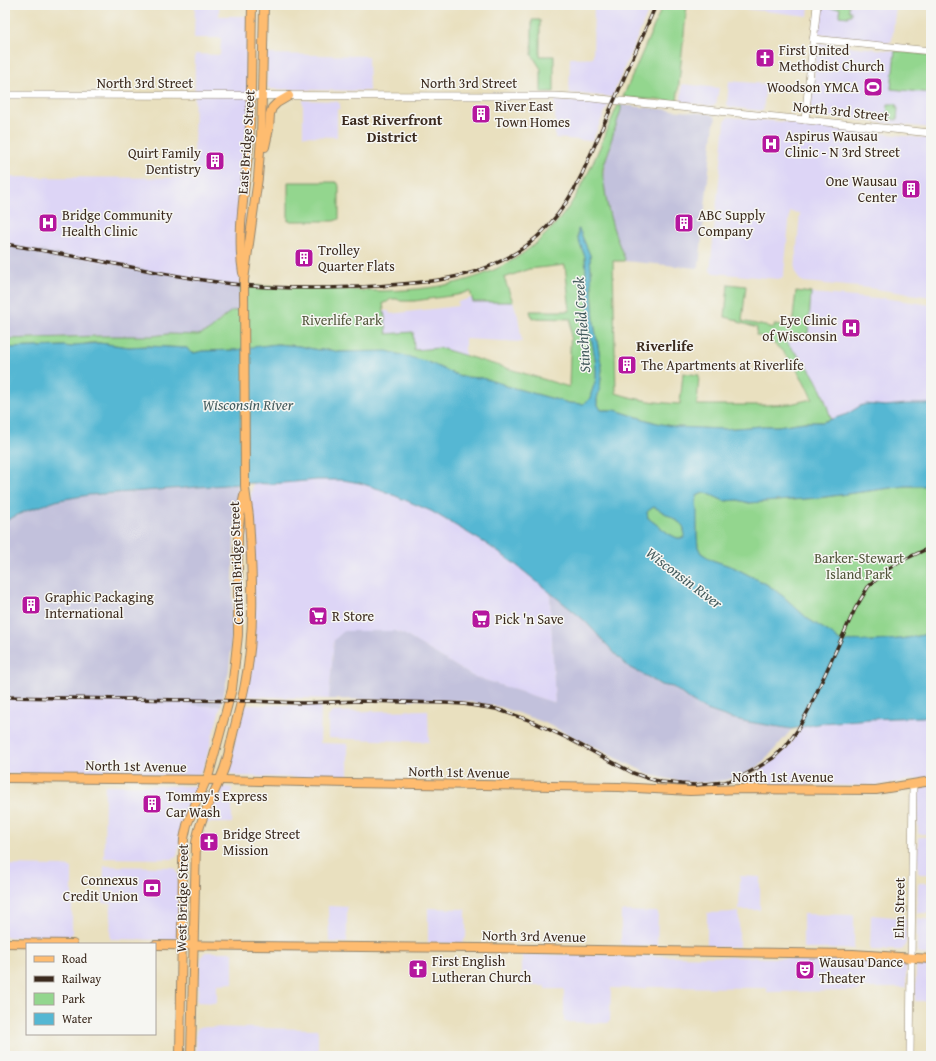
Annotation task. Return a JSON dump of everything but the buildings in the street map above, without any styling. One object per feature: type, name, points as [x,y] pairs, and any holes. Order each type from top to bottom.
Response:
[{"type":"main road","name":"East Bridge Street","points":[[244,280],[241,262],[241,231],[249,146],[252,5]]},
{"type":"main road","name":"East Bridge Street","points":[[245,491],[244,280],[262,133],[264,5]]},
{"type":"main road","points":[[258,171],[269,129],[271,110],[274,104],[289,96]]},
{"type":"main road","name":"Central Bridge Street","points":[[230,701],[238,635],[238,534],[245,491]]},
{"type":"main road","name":"Central Bridge Street","points":[[242,701],[249,658],[252,621],[252,567],[248,509],[245,491]]},
{"type":"main road","name":"West Bridge Street","points":[[180,1056],[184,839],[187,825],[212,765],[230,701]]},
{"type":"main road","name":"West Bridge Street","points":[[191,1056],[196,843],[202,817],[220,780],[227,759],[242,701]]},
{"type":"main road","name":"North 1st Avenue","points":[[5,778],[619,787],[695,791],[740,789],[876,790],[931,781]]},
{"type":"main road","points":[[5,943],[26,943]]},
{"type":"main road","name":"North 3rd Avenue","points":[[156,945],[859,954],[931,959]]},
{"type":"street","points":[[805,120],[817,5]]},
{"type":"street","points":[[813,39],[931,51]]},
{"type":"street","name":"North 3rd Street","points":[[5,95],[554,96],[591,98],[931,133]]},
{"type":"street","name":"Elm Street","points":[[910,1056],[913,784]]},
{"type":"shaded area","points":[[195,5],[219,5],[219,16],[253,16],[247,179],[240,285],[192,278],[5,244],[5,177],[194,178],[195,54],[220,55],[221,38],[194,38]]},
{"type":"shaded area","points":[[594,5],[651,5],[612,97],[569,93],[570,58],[593,58]]},
{"type":"shaded area","points":[[737,5],[809,5],[808,16],[737,8]]},
{"type":"shaded area","points":[[821,5],[896,5],[892,40],[888,43],[819,34]]},
{"type":"shaded area","points":[[819,43],[895,51],[891,89],[931,93],[931,128],[811,115],[810,112],[817,47]]},
{"type":"shaded area","points":[[267,54],[368,56],[369,91],[270,89],[267,86]]},
{"type":"shaded area","points":[[729,81],[766,84],[763,111],[728,107]]},
{"type":"shaded area","points":[[682,84],[719,88],[716,104],[713,106],[681,102]]},
{"type":"shaded area","points":[[303,100],[335,101],[340,104],[340,109],[337,109],[337,137],[303,136]]},
{"type":"shaded area","points":[[555,100],[609,103],[592,141],[555,138]]},
{"type":"shaded area","points":[[621,105],[710,114],[715,117],[716,120],[714,122],[699,266],[697,268],[624,261],[625,259],[616,239],[610,219],[605,195],[603,174]]},
{"type":"shaded area","points":[[729,117],[810,124],[840,129],[844,127],[853,130],[931,139],[931,297],[869,288],[804,282],[800,280],[795,269],[800,213],[790,212],[784,274],[782,278],[778,279],[715,273],[710,271],[725,122]]},
{"type":"shaded area","points":[[5,244],[192,278],[240,285],[240,310],[232,311],[211,329],[198,335],[168,334],[153,336],[5,339]]},
{"type":"shaded area","points":[[811,293],[877,299],[883,298],[931,305],[931,404],[885,406],[866,404],[847,414],[831,419],[823,395],[816,381],[808,368],[787,343],[792,335],[808,334]]},
{"type":"shaded area","points":[[472,298],[473,302],[513,302],[518,316],[522,342],[465,339],[465,356],[440,348],[414,350],[387,334],[384,311],[389,311],[390,314],[458,306],[457,302]]},
{"type":"shaded area","points":[[317,480],[343,480],[360,483],[379,489],[431,511],[485,543],[515,564],[550,592],[555,703],[472,676],[403,634],[395,631],[345,631],[334,640],[329,699],[243,696],[249,658],[248,509],[253,483],[271,484]]},
{"type":"shaded area","points":[[238,484],[234,534],[232,640],[229,670],[221,706],[5,699],[5,521],[26,511],[59,500],[89,495]]},
{"type":"shaded area","points":[[550,592],[584,620],[630,668],[658,684],[673,687],[704,709],[730,718],[792,729],[759,766],[742,775],[725,780],[705,783],[678,781],[651,775],[543,722],[501,707],[463,701],[329,699],[334,640],[344,631],[395,631],[403,634],[472,676],[555,703]]},
{"type":"shaded area","points":[[5,699],[221,706],[204,767],[196,776],[5,774]]},
{"type":"shaded area","points":[[244,705],[321,705],[320,743],[348,744],[348,779],[237,776],[232,774],[229,770],[229,763]]},
{"type":"shaded area","points":[[428,710],[429,742],[328,738],[328,717],[332,712]]},
{"type":"shaded area","points":[[931,715],[931,777],[873,786],[748,784],[748,778],[778,757],[789,746],[800,728],[823,723],[869,719],[923,717]]},
{"type":"shaded area","points":[[105,785],[197,787],[197,791],[185,817],[181,830],[179,849],[175,858],[104,858]]},
{"type":"shaded area","points":[[931,786],[931,834],[918,834],[918,789],[921,787]]},
{"type":"shaded area","points":[[220,788],[232,788],[232,823],[204,823]]},
{"type":"shaded area","points":[[918,837],[931,837],[931,874],[920,874],[918,872]]},
{"type":"shaded area","points":[[5,865],[62,866],[72,868],[72,935],[68,937],[5,937]]},
{"type":"shaded area","points":[[104,866],[171,867],[176,869],[178,874],[178,934],[176,939],[110,939],[111,904],[103,903]]},
{"type":"shaded area","points":[[740,876],[760,877],[760,910],[739,910]]},
{"type":"shaded area","points":[[919,883],[931,883],[931,913],[917,913]]},
{"type":"shaded area","points":[[328,906],[347,907],[347,943],[329,941]]},
{"type":"shaded area","points":[[428,908],[466,909],[466,937],[461,944],[428,943]]},
{"type":"shaded area","points":[[621,911],[658,912],[657,946],[625,946],[621,944]]},
{"type":"shaded area","points":[[739,912],[739,947],[707,947],[707,913]]},
{"type":"shaded area","points":[[803,914],[854,915],[854,949],[803,949]]},
{"type":"shaded area","points":[[871,915],[906,918],[906,943],[903,949],[870,950]]},
{"type":"shaded area","points":[[917,918],[931,920],[931,955],[919,954],[917,952]]},
{"type":"shaded area","points":[[205,952],[233,952],[233,983],[217,984],[217,1003],[197,1002],[201,959]]},
{"type":"shaded area","points":[[522,954],[899,961],[905,963],[906,966],[906,988],[860,988],[860,991],[767,992],[767,988],[611,988],[610,1021],[607,1023],[564,1022],[564,989],[545,989],[545,986],[521,986]]},
{"type":"shaded area","points":[[919,964],[931,965],[931,1001],[915,1001],[916,968]]},
{"type":"shaded area","points":[[200,1027],[317,1029],[318,1056],[196,1056],[196,1032]]},
{"type":"green space","points":[[663,5],[687,5],[677,102],[623,97]]},
{"type":"green space","points":[[828,5],[849,5],[851,15],[848,15],[848,17],[839,16],[840,8],[828,8]]},
{"type":"green space","points":[[532,20],[540,20],[540,56],[554,56],[554,92],[541,92],[541,69],[532,55]]},
{"type":"green space","points":[[895,51],[931,55],[931,93],[891,89]]},
{"type":"green space","points":[[888,104],[897,104],[897,120],[887,119]]},
{"type":"green space","name":"Riverlife Park","points":[[618,105],[621,105],[621,110],[603,169],[603,180],[610,217],[625,259],[624,261],[613,261],[616,393],[631,398],[648,401],[680,404],[683,373],[699,375],[697,405],[790,404],[812,399],[797,370],[783,352],[774,344],[756,335],[757,328],[738,322],[738,320],[725,317],[728,284],[746,286],[742,321],[774,328],[774,325],[792,327],[796,291],[811,293],[808,334],[792,335],[787,343],[808,367],[816,379],[831,419],[823,422],[804,422],[778,426],[723,429],[676,427],[660,424],[615,410],[601,410],[597,403],[597,399],[602,369],[594,323],[590,255],[579,229],[578,238],[585,257],[590,332],[596,369],[596,379],[591,394],[591,399],[583,404],[569,403],[482,378],[464,377],[452,373],[355,352],[318,350],[299,346],[277,344],[236,350],[202,351],[194,353],[189,352],[187,348],[147,346],[129,347],[99,343],[90,343],[73,347],[5,348],[5,339],[153,336],[168,334],[198,335],[211,329],[232,311],[240,310],[240,285],[367,291],[411,290],[463,281],[486,273],[509,262],[530,248],[550,230],[568,208],[587,175]],"holes":[[[565,265],[570,311],[530,311],[532,318],[571,319],[569,387],[440,348],[414,350],[413,332],[387,334],[383,303],[391,299],[414,301],[457,295],[470,291],[473,302],[513,302],[504,278],[529,269]]]},
{"type":"green space","points":[[288,182],[338,183],[339,219],[334,221],[288,221]]},
{"type":"green space","name":"Barker-Stewart Island Park","points":[[905,486],[931,486],[931,633],[896,639],[870,641],[855,640],[843,643],[832,634],[808,619],[784,597],[768,585],[733,567],[712,560],[701,553],[698,547],[696,505],[697,496],[703,493],[707,493],[724,501],[738,500],[749,503],[818,498]]},
{"type":"green space","points":[[654,507],[673,518],[683,526],[684,538],[677,538],[669,534],[648,518],[647,512]]},
{"type":"water","name":"Wisconsin River","points":[[579,229],[590,255],[594,323],[602,369],[597,399],[597,403],[601,410],[615,410],[653,422],[676,427],[723,429],[778,426],[804,422],[823,422],[847,414],[866,404],[885,406],[931,404],[931,486],[905,486],[818,498],[749,503],[738,500],[724,501],[707,493],[703,493],[697,496],[696,505],[698,547],[701,553],[712,560],[733,567],[768,585],[784,597],[808,619],[832,634],[843,643],[855,640],[870,641],[896,639],[931,633],[931,715],[923,717],[869,719],[823,723],[792,729],[730,718],[704,709],[673,687],[661,685],[630,668],[584,620],[515,564],[485,543],[431,511],[379,489],[360,483],[343,480],[317,480],[271,484],[253,483],[89,495],[59,500],[26,511],[5,521],[5,348],[72,347],[75,345],[99,343],[129,347],[147,346],[187,348],[190,352],[194,353],[202,351],[236,350],[277,344],[339,352],[387,351],[428,362],[464,377],[482,378],[569,403],[583,404],[590,399],[596,379],[596,369],[590,332],[585,257],[578,238]],"holes":[[[654,507],[673,518],[683,526],[684,538],[677,538],[669,534],[648,518],[647,512]]]},
{"type":"railway","points":[[5,244],[189,278],[220,283],[268,287],[337,288],[426,282],[458,276],[488,267],[516,253],[529,244],[550,224],[568,200],[582,174],[656,5]]},
{"type":"railway","points":[[5,697],[302,703],[361,701],[463,704],[496,709],[529,720],[569,739],[633,773],[647,778],[661,782],[695,785],[725,782],[739,778],[757,768],[773,758],[786,746],[797,731],[809,709],[855,609],[868,587],[888,569],[899,562],[931,547]]},
{"type":"place","name":"First United Methodist Church","points":[[765,58]]},
{"type":"place","name":"Woodson YMCA","points":[[873,87]]},
{"type":"place","name":"River East Town Homes","points":[[481,114]]},
{"type":"place","name":"Aspirus Wausau Clinic - N 3rd Street","points":[[771,144]]},
{"type":"place","name":"Quirt Family Dentistry","points":[[215,161]]},
{"type":"place","name":"One Wausau Center","points":[[911,189]]},
{"type":"place","name":"Bridge Community Health Clinic","points":[[48,223]]},
{"type":"place","name":"ABC Supply Company","points":[[684,223]]},
{"type":"place","name":"Trolley Quarter Flats","points":[[304,258]]},
{"type":"place","name":"Eye Clinic of Wisconsin","points":[[851,328]]},
{"type":"place","name":"The Apartments at Riverlife","points":[[627,365]]},
{"type":"place","name":"Graphic Packaging International","points":[[31,605]]},
{"type":"place","name":"R Store","points":[[318,616]]},
{"type":"place","name":"Pick 'n Save","points":[[481,619]]},
{"type":"place","name":"Tommy's Express Car Wash","points":[[152,804]]},
{"type":"place","name":"Bridge Street Mission","points":[[209,842]]},
{"type":"place","name":"Connexus Credit Union","points":[[152,888]]},
{"type":"place","name":"First English Lutheran Church","points":[[418,969]]},
{"type":"place","name":"Wausau Dance Theater","points":[[805,970]]},
{"type":"district","name":"East Riverfront District","points":[[392,128]]},
{"type":"district","name":"Riverlife","points":[[665,346]]},
{"type":"water label","name":"Stinchfield Creek","points":[[582,325]]}]
